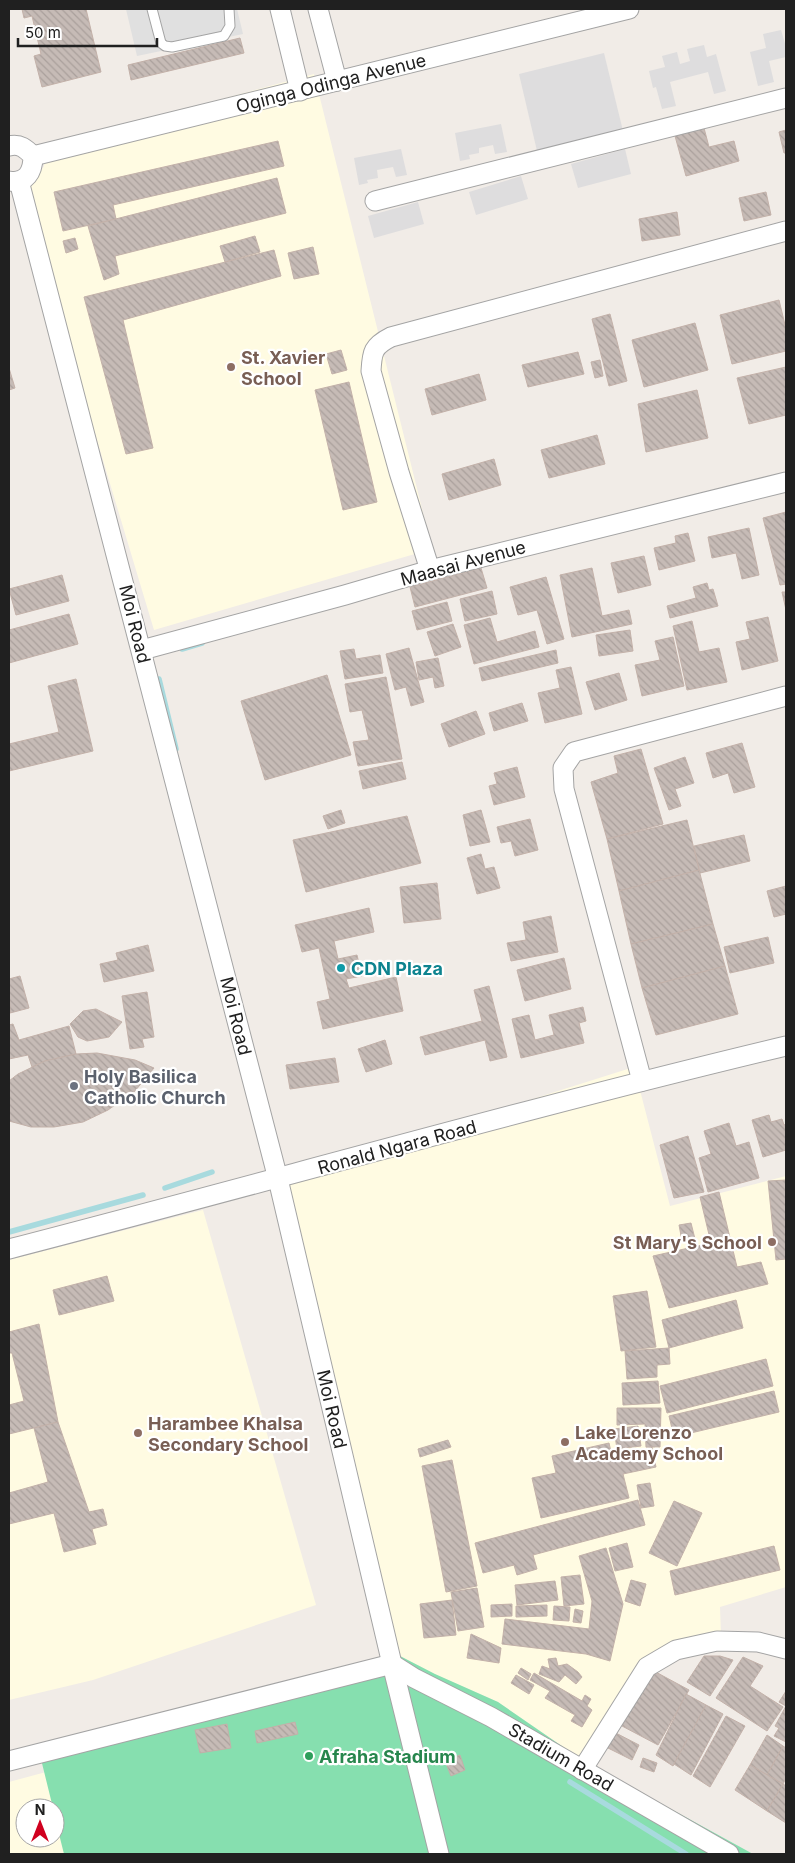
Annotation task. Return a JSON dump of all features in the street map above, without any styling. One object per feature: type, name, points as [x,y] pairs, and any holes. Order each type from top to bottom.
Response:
[{"type":"street","points":[[280,9],[300,90]]},
{"type":"street","points":[[318,9],[337,81]]},
{"type":"street","name":"Oginga Odinga Avenue","points":[[33,156],[629,9]]},
{"type":"street","points":[[374,201],[786,98]]},
{"type":"street","points":[[10,139],[33,156],[31,172],[24,179],[14,181]]},
{"type":"street","name":"Moi Road","points":[[14,181],[142,650],[278,1179],[392,1664],[439,1854]]},
{"type":"street","points":[[430,570],[399,472],[371,371],[372,354],[379,343],[391,337],[786,231]]},
{"type":"street","name":"Maasai Avenue","points":[[142,650],[345,596],[430,570],[786,482]]},
{"type":"street","points":[[642,1081],[564,789],[563,768],[574,752],[786,696]]},
{"type":"street","name":"Ronald Ngara Road","points":[[9,1249],[642,1081],[786,1046]]},
{"type":"street","points":[[582,1770],[647,1667],[676,1650],[717,1641],[758,1642],[786,1649]]},
{"type":"street","points":[[9,1761],[392,1664]]},
{"type":"street","name":"Stadium Road","points":[[392,1664],[414,1678],[491,1716],[729,1854]]},
{"type":"lane","points":[[152,9],[160,43],[172,47],[224,36],[230,26],[229,9]]},
{"type":"shaded area","points":[[126,9],[237,9],[243,34],[137,56]]},
{"type":"shaded area","points":[[781,30],[786,47],[786,57],[769,61],[774,82],[758,86],[750,52],[766,48],[763,34]]},
{"type":"shaded area","points":[[704,45],[707,57],[716,54],[726,91],[714,94],[708,72],[670,82],[676,106],[662,109],[656,87],[653,88],[649,71],[665,67],[662,56],[677,52],[680,64],[690,61],[687,49]]},
{"type":"shaded area","points":[[604,53],[623,131],[537,151],[519,74]]},
{"type":"shaded area","name":"St. Xavier School","points":[[314,74],[432,549],[154,630],[20,184],[39,174],[44,166],[44,147]]},
{"type":"shaded area","points":[[501,124],[507,152],[495,154],[493,145],[479,148],[479,153],[469,155],[470,159],[460,161],[455,133]]},
{"type":"shaded area","points":[[401,149],[407,175],[396,177],[393,167],[377,170],[378,178],[367,180],[368,183],[359,185],[354,158]]},
{"type":"shaded area","points":[[625,149],[631,174],[578,188],[571,164]]},
{"type":"shaded area","points":[[521,176],[528,199],[476,215],[469,192]]},
{"type":"shaded area","points":[[418,202],[424,224],[374,238],[368,216]]},
{"type":"shaded area","name":"Lake Lorenzo Academy School","points":[[634,1067],[670,1206],[786,1176],[786,1587],[720,1607],[721,1635],[676,1644],[585,1762],[498,1702],[434,1674],[400,1656],[276,1180]]},
{"type":"shaded area","name":"Harambee Khalsa Secondary School","points":[[203,1210],[316,1605],[93,1680],[9,1700],[9,1260]]},
{"type":"shaded area","points":[[46,1772],[52,1798],[15,1798],[15,1848],[64,1848],[66,1854],[9,1854],[9,1782]]},
{"type":"green space","name":"Afraha Stadium","points":[[400,1656],[498,1702],[585,1762],[753,1854],[64,1854],[62,1848],[65,1848],[65,1798],[51,1798],[39,1751]]},
{"type":"building","points":[[22,9],[86,9],[101,72],[42,87],[34,56],[41,54],[32,16],[24,18]]},
{"type":"building","points":[[240,38],[244,53],[131,80],[128,65]]},
{"type":"building","points":[[704,128],[709,147],[734,141],[739,161],[686,176],[675,136]]},
{"type":"building","points":[[786,130],[786,153],[784,153],[779,132]]},
{"type":"building","points":[[278,141],[284,166],[113,205],[116,219],[63,231],[54,192]]},
{"type":"building","points":[[277,178],[286,213],[115,256],[119,274],[104,280],[88,226]]},
{"type":"building","points":[[766,192],[771,215],[744,221],[739,198]]},
{"type":"building","points":[[677,212],[680,235],[642,241],[639,219]]},
{"type":"building","points":[[255,236],[260,252],[225,262],[220,246]]},
{"type":"building","points":[[75,238],[78,249],[66,253],[63,241]]},
{"type":"building","points":[[313,247],[319,274],[294,279],[288,253]]},
{"type":"building","points":[[274,250],[281,276],[123,320],[153,448],[126,454],[84,297]]},
{"type":"building","points":[[779,300],[786,329],[786,351],[732,364],[720,315]]},
{"type":"building","points":[[610,314],[627,381],[609,386],[592,319]]},
{"type":"building","points":[[695,323],[708,370],[644,387],[632,340]]},
{"type":"building","points":[[341,350],[347,370],[332,374],[326,354]]},
{"type":"building","points":[[578,352],[584,374],[528,387],[522,365]]},
{"type":"building","points":[[600,360],[603,376],[595,378],[591,362]]},
{"type":"building","points":[[786,367],[786,415],[749,424],[737,378]]},
{"type":"building","points":[[9,368],[15,388],[9,390]]},
{"type":"building","points":[[479,374],[486,400],[432,415],[425,389]]},
{"type":"building","points":[[349,382],[377,502],[343,510],[315,390]]},
{"type":"building","points":[[697,390],[708,438],[646,452],[638,404]]},
{"type":"building","points":[[597,435],[605,464],[549,478],[541,450]]},
{"type":"building","points":[[494,459],[501,485],[449,500],[442,474]]},
{"type":"building","points":[[786,512],[786,584],[780,585],[763,518]]},
{"type":"building","points":[[749,528],[759,575],[742,579],[736,553],[712,558],[708,537]]},
{"type":"building","points":[[688,533],[695,561],[659,570],[654,548],[676,543],[675,536]]},
{"type":"building","points":[[644,556],[651,585],[618,593],[611,563]]},
{"type":"building","points":[[481,568],[487,588],[415,607],[410,587]]},
{"type":"building","points":[[592,568],[602,616],[629,610],[632,624],[572,637],[560,575]]},
{"type":"building","points":[[62,575],[69,601],[16,615],[9,589]]},
{"type":"building","points":[[546,577],[564,639],[547,644],[537,610],[518,615],[510,587]]},
{"type":"building","points":[[707,583],[709,590],[713,589],[718,606],[670,618],[667,606],[696,598],[693,587]]},
{"type":"building","points":[[492,591],[497,614],[465,621],[460,599]]},
{"type":"building","points":[[782,592],[786,592],[786,610]]},
{"type":"building","points":[[447,602],[452,621],[417,630],[412,611]]},
{"type":"building","points":[[69,614],[78,644],[9,663],[9,630]]},
{"type":"building","points":[[768,617],[778,661],[742,670],[736,642],[750,639],[746,622]]},
{"type":"building","points":[[490,618],[497,642],[535,631],[539,647],[474,664],[464,625]]},
{"type":"building","points":[[692,621],[699,652],[719,648],[727,682],[687,690],[673,626]]},
{"type":"building","points":[[453,624],[461,647],[435,656],[427,632]]},
{"type":"building","points":[[630,630],[633,651],[599,656],[596,635]]},
{"type":"building","points":[[673,637],[684,686],[642,696],[635,665],[660,660],[655,641]]},
{"type":"building","points":[[409,648],[424,702],[411,706],[406,687],[395,690],[386,654]]},
{"type":"building","points":[[354,649],[356,659],[380,655],[383,673],[345,679],[340,651]]},
{"type":"building","points":[[556,650],[558,663],[482,681],[479,668]]},
{"type":"building","points":[[438,658],[444,686],[435,688],[433,677],[419,680],[416,662]]},
{"type":"building","points":[[571,667],[582,714],[545,723],[538,693],[560,688],[556,670]]},
{"type":"building","points":[[619,673],[627,700],[595,710],[586,682]]},
{"type":"building","points":[[327,675],[351,755],[265,780],[241,701]]},
{"type":"building","points":[[386,677],[402,759],[358,766],[353,742],[369,740],[362,710],[350,712],[345,684]]},
{"type":"building","points":[[76,679],[93,751],[9,771],[9,744],[59,732],[48,686]]},
{"type":"building","points":[[522,703],[528,721],[494,731],[489,713]]},
{"type":"building","points":[[476,711],[485,734],[449,747],[441,724]]},
{"type":"building","points":[[742,743],[755,787],[734,793],[728,773],[713,778],[706,753]]},
{"type":"building","points":[[641,749],[663,824],[607,839],[591,782],[618,773],[614,756]]},
{"type":"building","points":[[685,757],[694,783],[675,789],[681,806],[669,810],[654,768]]},
{"type":"building","points":[[402,762],[406,779],[363,789],[359,771]]},
{"type":"building","points":[[517,767],[525,797],[494,805],[489,786],[497,784],[494,773]]},
{"type":"building","points":[[341,810],[345,823],[328,829],[323,816]]},
{"type":"building","points":[[481,810],[490,842],[470,846],[463,815]]},
{"type":"building","points":[[407,816],[421,863],[306,892],[293,840]]},
{"type":"building","points":[[530,819],[538,850],[515,856],[511,841],[501,843],[497,827]]},
{"type":"building","points":[[687,820],[699,870],[619,891],[607,839]]},
{"type":"building","points":[[744,835],[750,861],[700,873],[694,846]]},
{"type":"building","points":[[481,854],[485,869],[494,867],[500,888],[477,894],[467,858]]},
{"type":"building","points":[[699,870],[713,924],[631,944],[619,891]]},
{"type":"building","points":[[437,883],[441,919],[404,923],[400,887]]},
{"type":"building","points":[[786,886],[786,914],[774,917],[767,891]]},
{"type":"building","name":"CDN Plaza","points":[[369,908],[374,932],[334,941],[338,959],[357,955],[362,976],[346,979],[349,988],[396,977],[403,1011],[323,1029],[317,1002],[330,999],[319,948],[302,952],[295,925]]},
{"type":"building","points":[[551,916],[558,952],[511,961],[507,943],[526,940],[523,922]]},
{"type":"building","points":[[713,924],[725,966],[642,988],[631,944]]},
{"type":"building","points":[[768,937],[774,963],[730,973],[724,947]]},
{"type":"building","points":[[148,945],[154,971],[104,982],[100,964],[118,960],[116,953]]},
{"type":"building","points":[[564,958],[571,989],[525,1001],[517,970]]},
{"type":"building","points":[[725,966],[738,1014],[656,1035],[642,988]]},
{"type":"building","points":[[20,976],[29,1008],[10,1013],[9,979]]},
{"type":"building","points":[[489,986],[507,1057],[490,1061],[485,1040],[425,1055],[420,1037],[482,1021],[474,990]]},
{"type":"building","points":[[147,992],[154,1037],[142,1039],[144,1047],[130,1049],[122,996]]},
{"type":"building","points":[[583,1007],[586,1021],[579,1023],[584,1043],[521,1058],[512,1019],[529,1015],[535,1040],[554,1035],[549,1015]]},
{"type":"building","points":[[96,1009],[122,1022],[109,1037],[87,1041],[78,1037],[70,1024],[83,1011]]},
{"type":"building","points":[[13,1024],[19,1040],[69,1026],[76,1054],[45,1061],[32,1067],[28,1055],[9,1059],[9,1025]]},
{"type":"building","points":[[385,1040],[392,1064],[366,1072],[358,1049]]},
{"type":"building","name":"Holy Basilica Catholic Church","points":[[97,1053],[135,1060],[154,1068],[135,1091],[108,1110],[83,1122],[54,1127],[31,1127],[9,1121],[9,1081],[18,1074],[45,1061],[76,1054]]},
{"type":"building","points":[[335,1058],[339,1082],[290,1089],[286,1065]]},
{"type":"building","points":[[769,1115],[771,1122],[782,1119],[784,1125],[786,1124],[786,1150],[763,1157],[752,1120]]},
{"type":"building","points":[[729,1123],[736,1146],[749,1142],[759,1178],[708,1192],[699,1158],[711,1154],[704,1131]]},
{"type":"building","points":[[688,1136],[704,1192],[674,1198],[660,1145]]},
{"type":"building","points":[[786,1180],[786,1259],[776,1260],[768,1181]]},
{"type":"building","points":[[719,1192],[737,1267],[761,1262],[768,1284],[669,1308],[653,1256],[711,1243],[700,1197]]},
{"type":"building","points":[[691,1223],[695,1239],[682,1241],[679,1225]]},
{"type":"building","points":[[107,1276],[114,1301],[59,1315],[53,1290]]},
{"type":"building","points":[[647,1291],[656,1347],[621,1351],[613,1296]]},
{"type":"building","points":[[736,1300],[743,1328],[669,1348],[662,1320]]},
{"type":"building","points":[[39,1324],[58,1422],[9,1434],[9,1405],[24,1401],[12,1353],[9,1353],[9,1332]]},
{"type":"building","points":[[669,1348],[670,1364],[657,1365],[657,1377],[627,1379],[625,1351]]},
{"type":"building","points":[[766,1359],[773,1386],[667,1413],[660,1386]]},
{"type":"building","points":[[658,1381],[660,1403],[623,1405],[622,1383]]},
{"type":"building","points":[[774,1391],[779,1412],[674,1437],[669,1416]]},
{"type":"building","points":[[617,1408],[661,1408],[660,1447],[646,1447],[645,1424],[617,1425]]},
{"type":"building","points":[[58,1422],[89,1512],[103,1509],[107,1525],[92,1529],[96,1544],[64,1552],[54,1513],[9,1524],[9,1493],[48,1482],[34,1428]]},
{"type":"building","points":[[638,1426],[641,1446],[617,1449],[614,1429]]},
{"type":"building","points":[[448,1440],[451,1447],[420,1457],[418,1449]]},
{"type":"building","points":[[609,1443],[612,1456],[652,1447],[656,1467],[623,1474],[629,1498],[541,1518],[532,1478],[556,1473],[552,1456]]},
{"type":"building","points":[[452,1460],[477,1586],[446,1592],[422,1466]]},
{"type":"building","points":[[650,1483],[654,1506],[641,1508],[637,1485]]},
{"type":"building","points":[[638,1500],[645,1525],[533,1555],[537,1569],[517,1575],[514,1565],[483,1573],[475,1543]]},
{"type":"building","points":[[674,1501],[702,1513],[677,1566],[649,1553]]},
{"type":"building","points":[[627,1543],[633,1567],[615,1571],[609,1548]]},
{"type":"building","points":[[774,1546],[780,1570],[675,1595],[670,1571]]},
{"type":"building","points":[[606,1548],[623,1604],[610,1661],[586,1654],[502,1644],[505,1619],[589,1629],[592,1601],[579,1556]]},
{"type":"building","points":[[580,1575],[584,1604],[564,1606],[561,1577]]},
{"type":"building","points":[[631,1580],[646,1584],[640,1606],[625,1601]]},
{"type":"building","points":[[555,1581],[558,1600],[517,1605],[515,1585]]},
{"type":"building","points":[[477,1588],[484,1627],[458,1631],[451,1592]]},
{"type":"building","points":[[452,1600],[456,1635],[424,1638],[420,1604]]},
{"type":"building","points":[[512,1604],[512,1616],[491,1617],[491,1605]]},
{"type":"building","points":[[547,1605],[547,1616],[516,1617],[516,1606]]},
{"type":"building","points":[[554,1606],[570,1607],[569,1621],[553,1620]]},
{"type":"building","points":[[575,1609],[583,1611],[581,1623],[573,1622]]},
{"type":"building","points":[[471,1634],[501,1648],[499,1663],[467,1658]]},
{"type":"building","points":[[704,1656],[720,1656],[733,1660],[710,1696],[687,1682]]},
{"type":"building","points":[[743,1657],[763,1666],[750,1686],[783,1707],[767,1731],[716,1698]]},
{"type":"building","points":[[556,1658],[558,1666],[567,1664],[582,1677],[576,1684],[565,1675],[559,1682],[539,1674],[542,1666],[550,1669],[548,1659]]},
{"type":"building","points":[[521,1668],[531,1674],[528,1680],[518,1673]]},
{"type":"building","points":[[652,1670],[689,1690],[658,1745],[622,1726]]},
{"type":"building","points":[[534,1673],[582,1701],[585,1695],[591,1699],[587,1706],[592,1710],[582,1727],[571,1721],[575,1715],[545,1698],[550,1691],[530,1680]]},
{"type":"building","points":[[516,1675],[534,1685],[529,1694],[511,1683]]},
{"type":"building","points":[[786,1691],[786,1706],[779,1702]]},
{"type":"building","points":[[686,1694],[706,1705],[673,1766],[656,1755]]},
{"type":"building","points":[[706,1705],[723,1714],[691,1775],[674,1764]]},
{"type":"building","points":[[786,1706],[786,1742],[774,1736],[779,1728],[775,1726]]},
{"type":"building","points":[[726,1716],[745,1726],[710,1787],[693,1776]]},
{"type":"building","points":[[295,1722],[298,1734],[257,1743],[255,1731]]},
{"type":"building","points":[[227,1724],[231,1748],[200,1753],[195,1730]]},
{"type":"building","points":[[610,1730],[639,1745],[632,1760],[602,1745]]},
{"type":"building","points":[[767,1735],[783,1746],[767,1775],[750,1765]]},
{"type":"building","points":[[783,1746],[786,1748],[786,1778],[783,1784],[767,1775]]},
{"type":"building","points":[[460,1755],[465,1770],[451,1776],[445,1761]]},
{"type":"building","points":[[643,1758],[657,1763],[654,1772],[640,1767]]},
{"type":"building","points":[[750,1765],[783,1784],[767,1811],[735,1790]]},
{"type":"building","points":[[783,1784],[786,1786],[786,1823],[767,1811]]},
{"type":"waterway","points":[[182,649],[202,643]]},
{"type":"waterway","points":[[159,679],[176,749]]},
{"type":"waterway","points":[[165,1188],[212,1172]]},
{"type":"waterway","points":[[9,1232],[143,1195]]},
{"type":"waterway","points":[[570,1782],[686,1854]]},
{"type":"place","name":"St. Xavier School","points":[[231,367]]},
{"type":"place","name":"CDN Plaza","points":[[341,968]]},
{"type":"place","name":"Holy Basilica Catholic Church","points":[[74,1086]]},
{"type":"place","name":"St Mary's School","points":[[772,1242]]},
{"type":"place","name":"Harambee Khalsa Secondary School","points":[[138,1433]]},
{"type":"place","name":"Lake Lorenzo Academy School","points":[[565,1442]]},
{"type":"place","name":"Afraha Stadium","points":[[309,1756]]}]
